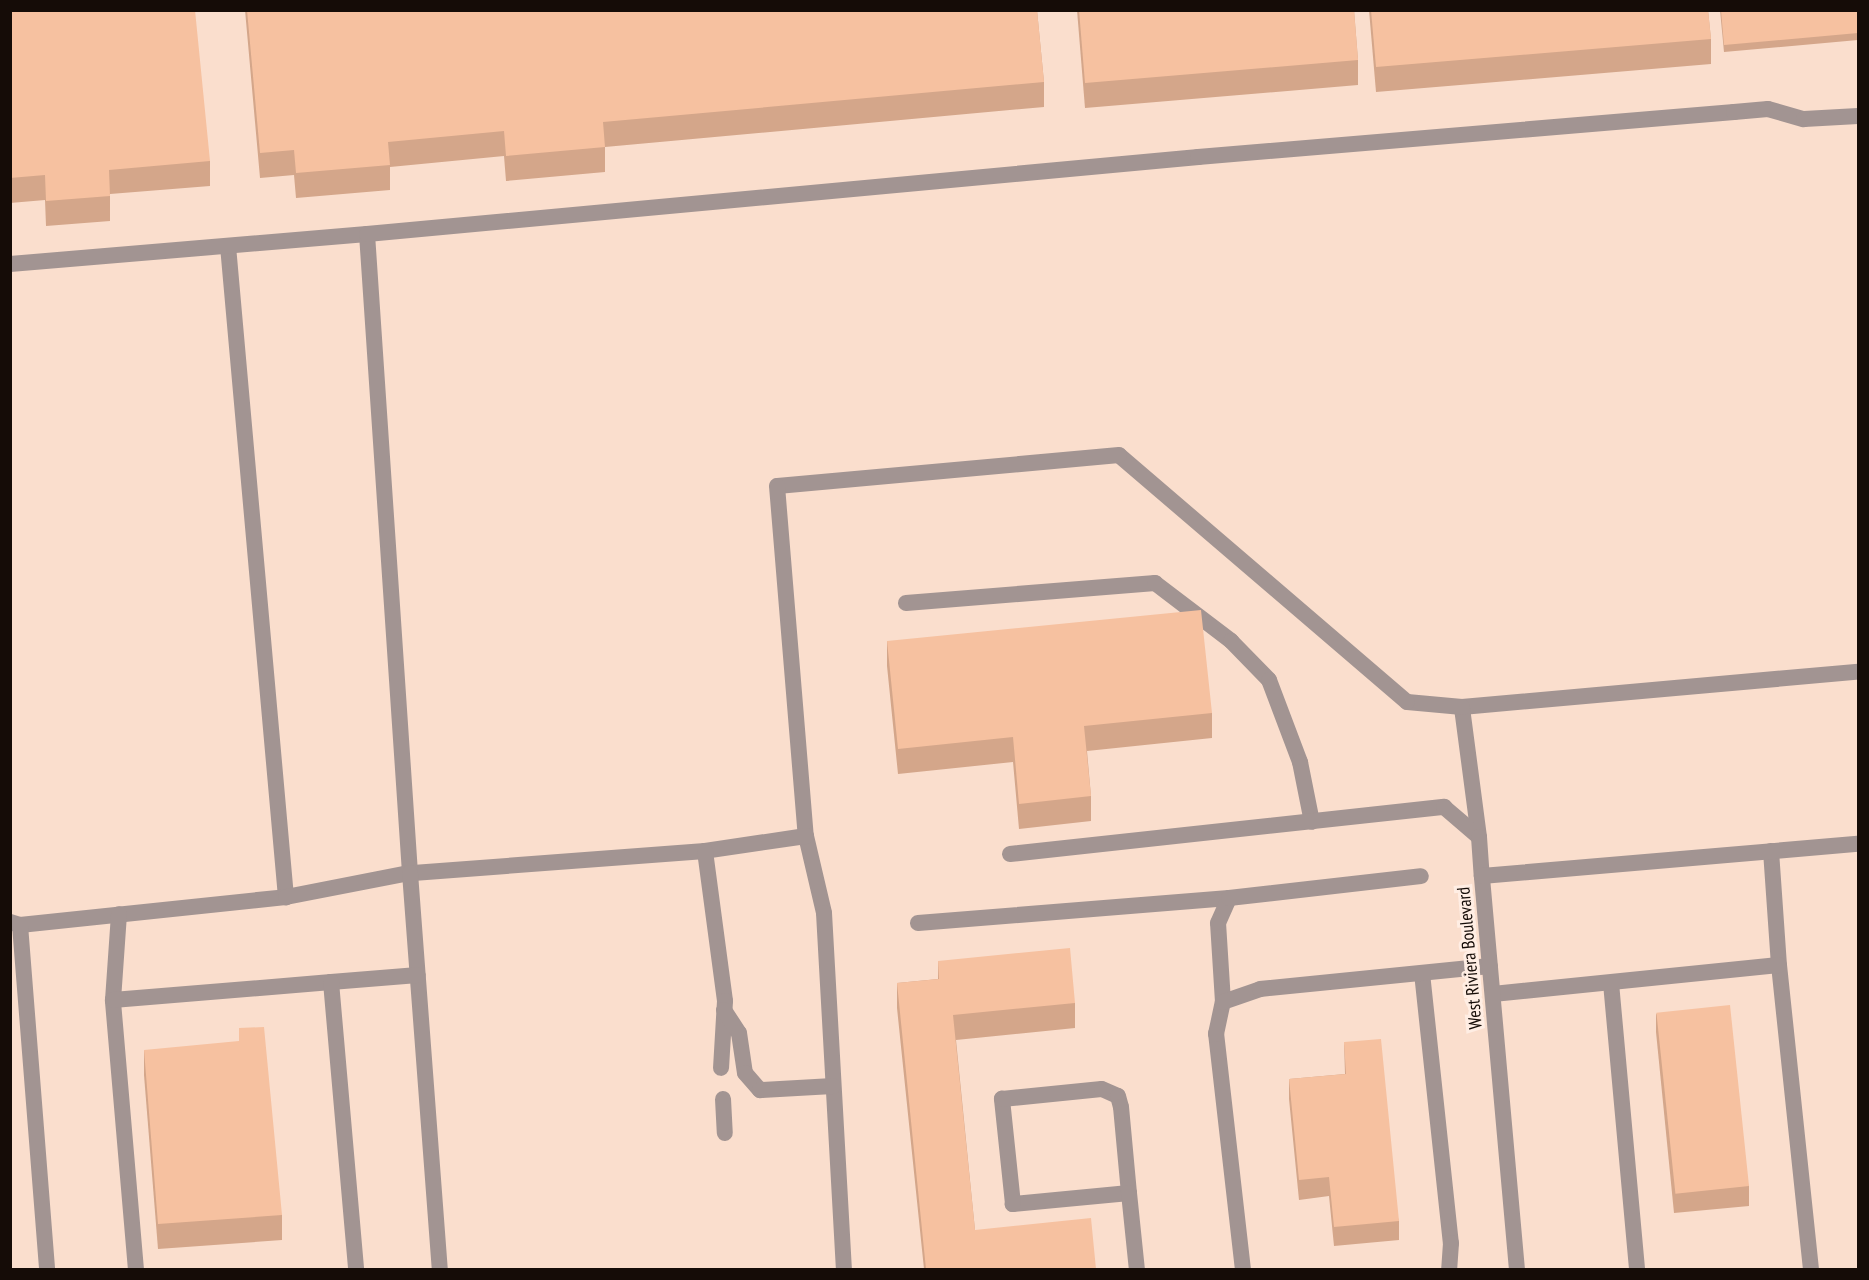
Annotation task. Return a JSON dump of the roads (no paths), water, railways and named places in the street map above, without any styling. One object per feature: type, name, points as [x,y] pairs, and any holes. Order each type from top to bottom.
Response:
[{"type":"street","points":[[10,264],[367,234],[1198,157],[1768,109],[1804,119],[1858,116]]},
{"type":"street","points":[[367,234],[410,873],[440,1269]]},
{"type":"street","points":[[228,246],[285,897]]},
{"type":"street","points":[[844,1269],[824,913],[806,836],[777,486],[1119,455],[1407,702],[1462,707],[1858,672]]},
{"type":"street","points":[[906,603],[1155,583],[1231,641],[1269,680],[1300,762],[1312,822]]},
{"type":"street","points":[[1462,707],[1482,876]]},
{"type":"street","points":[[1010,854],[1444,807],[1479,837]]},
{"type":"street","points":[[46,1269],[15,923],[285,897],[410,873],[705,852],[806,836]]},
{"type":"street","name":"West Riviera Boulevard","points":[[1517,1269],[1482,876],[1858,844]]},
{"type":"street","points":[[1771,851],[1779,965],[1811,1269]]},
{"type":"street","points":[[705,852],[724,1010],[721,1068]]},
{"type":"street","points":[[918,923],[1229,898],[1421,876]]},
{"type":"street","points":[[1229,898],[1218,923],[1223,1002],[1216,1034],[1243,1269]]},
{"type":"street","points":[[119,914],[113,1000],[136,1269]]},
{"type":"street","points":[[1493,994],[1779,965]]},
{"type":"street","points":[[1223,1002],[1260,989],[1490,966]]},
{"type":"street","points":[[1422,973],[1450,1243],[1449,1269]]},
{"type":"street","points":[[113,1000],[418,975]]},
{"type":"street","points":[[331,982],[356,1269]]},
{"type":"street","points":[[1611,982],[1637,1269]]},
{"type":"street","points":[[724,1010],[739,1033],[745,1073],[760,1090],[833,1086]]},
{"type":"street","points":[[1129,1193],[1013,1204],[1002,1099],[1102,1089],[1118,1096],[1129,1193],[1137,1269]]},
{"type":"street","points":[[723,1099],[725,1132]]}]
